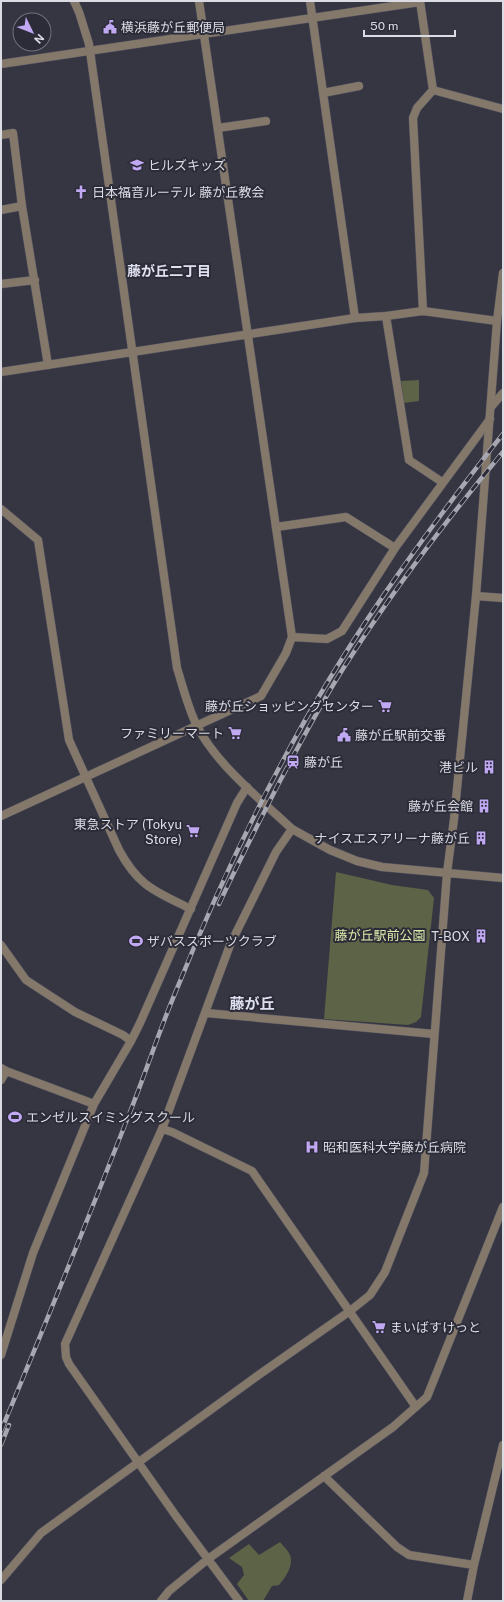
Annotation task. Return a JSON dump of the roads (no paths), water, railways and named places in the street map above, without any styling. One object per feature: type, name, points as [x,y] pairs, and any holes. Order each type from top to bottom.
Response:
[{"type":"street","points":[[74,1],[79,12],[90,51],[132,352],[163,558],[177,668],[187,702],[197,726],[216,755],[247,787],[292,829],[330,850],[357,861],[393,869],[503,878]]},
{"type":"street","points":[[1,816],[261,696],[286,653],[292,637],[218,128],[198,1]]},
{"type":"street","points":[[310,1],[355,318]]},
{"type":"street","points":[[1,64],[420,2],[433,90]]},
{"type":"street","points":[[323,93],[359,86]]},
{"type":"street","points":[[433,90],[503,109]]},
{"type":"street","points":[[423,312],[413,118],[417,108],[433,90]]},
{"type":"street","points":[[218,128],[266,121]]},
{"type":"street","points":[[1,135],[13,133],[22,206],[48,365]]},
{"type":"street","points":[[1,210],[22,206]]},
{"type":"street","points":[[1,1580],[41,1533],[350,1311],[370,1295],[384,1272],[424,1173],[447,873],[476,596],[497,321],[503,273]]},
{"type":"street","points":[[1,284],[34,280]]},
{"type":"street","points":[[1,372],[355,318],[423,312],[497,321]]},
{"type":"street","points":[[386,316],[408,460],[442,482]]},
{"type":"street","points":[[491,407],[503,393]]},
{"type":"street","points":[[292,637],[327,639],[342,631],[395,548],[442,482],[490,419]]},
{"type":"street","points":[[1,509],[38,540],[70,740],[110,830],[127,865],[143,883],[152,890],[191,909]]},
{"type":"street","points":[[276,527],[346,517],[395,548]]},
{"type":"street","points":[[476,596],[503,598]]},
{"type":"street","points":[[1,1355],[33,1253],[94,1104],[131,1041],[237,803],[247,787]]},
{"type":"street","points":[[239,1601],[208,1560],[69,1364],[64,1350],[65,1344],[162,1129],[206,1013],[230,944],[276,852],[292,829]]},
{"type":"street","points":[[1,945],[26,980],[75,1012],[123,1035],[131,1041]]},
{"type":"street","points":[[206,1013],[434,1034]]},
{"type":"street","points":[[1,1080],[4,1069],[94,1104]]},
{"type":"street","points":[[162,1129],[172,1132],[252,1171],[416,1407]]},
{"type":"street","points":[[161,1601],[169,1591],[208,1560],[393,1427],[427,1397],[500,1222],[503,1207]]},
{"type":"street","points":[[467,1601],[474,1565],[503,1444]]},
{"type":"street","points":[[324,1476],[397,1547],[409,1555],[474,1565]]},
{"type":"railway","points":[[1,1431],[136,1097],[188,962],[212,905],[252,821],[304,722],[356,637],[412,554],[503,434]]},
{"type":"railway","points":[[219,904],[281,779],[340,673],[423,553],[503,452]]},
{"type":"railway","points":[[1,1445],[9,1425]]},
{"type":"place","name":"横浜藤が丘郵便局","points":[[110,27]]},
{"type":"place","name":"ヒルズキッズ","points":[[137,165]]},
{"type":"place","name":"日本福音ルーテル 藤が丘教会","points":[[81,192]]},
{"type":"place","name":"藤が丘ショッピングセンター","points":[[385,706]]},
{"type":"place","name":"ファミリーマート","points":[[235,733]]},
{"type":"place","name":"藤が丘駅前交番","points":[[344,735]]},
{"type":"place","name":"藤が丘","points":[[293,762]]},
{"type":"place","name":"港ビル","points":[[489,767]]},
{"type":"place","name":"藤が丘会館","points":[[484,806]]},
{"type":"place","name":"東急ストア (Tokyu Store)","points":[[193,831]]},
{"type":"place","name":"ナイスエスアリーナ藤が丘","points":[[481,838]]},
{"type":"place","name":"T-BOX","points":[[481,936]]},
{"type":"place","name":"ザバススポーツクラブ","points":[[136,941]]},
{"type":"place","name":"エンゼルスイミングスクール","points":[[15,1117]]},
{"type":"place","name":"昭和医科大学藤が丘病院","points":[[312,1147]]},
{"type":"place","name":"まいばすけっと","points":[[379,1327]]},
{"type":"district","name":"藤が丘二丁目","points":[[169,271]]},
{"type":"district","name":"藤が丘","points":[[252,1003]]},
{"type":"park label","name":"藤が丘駅前公園","points":[[380,935]]}]
